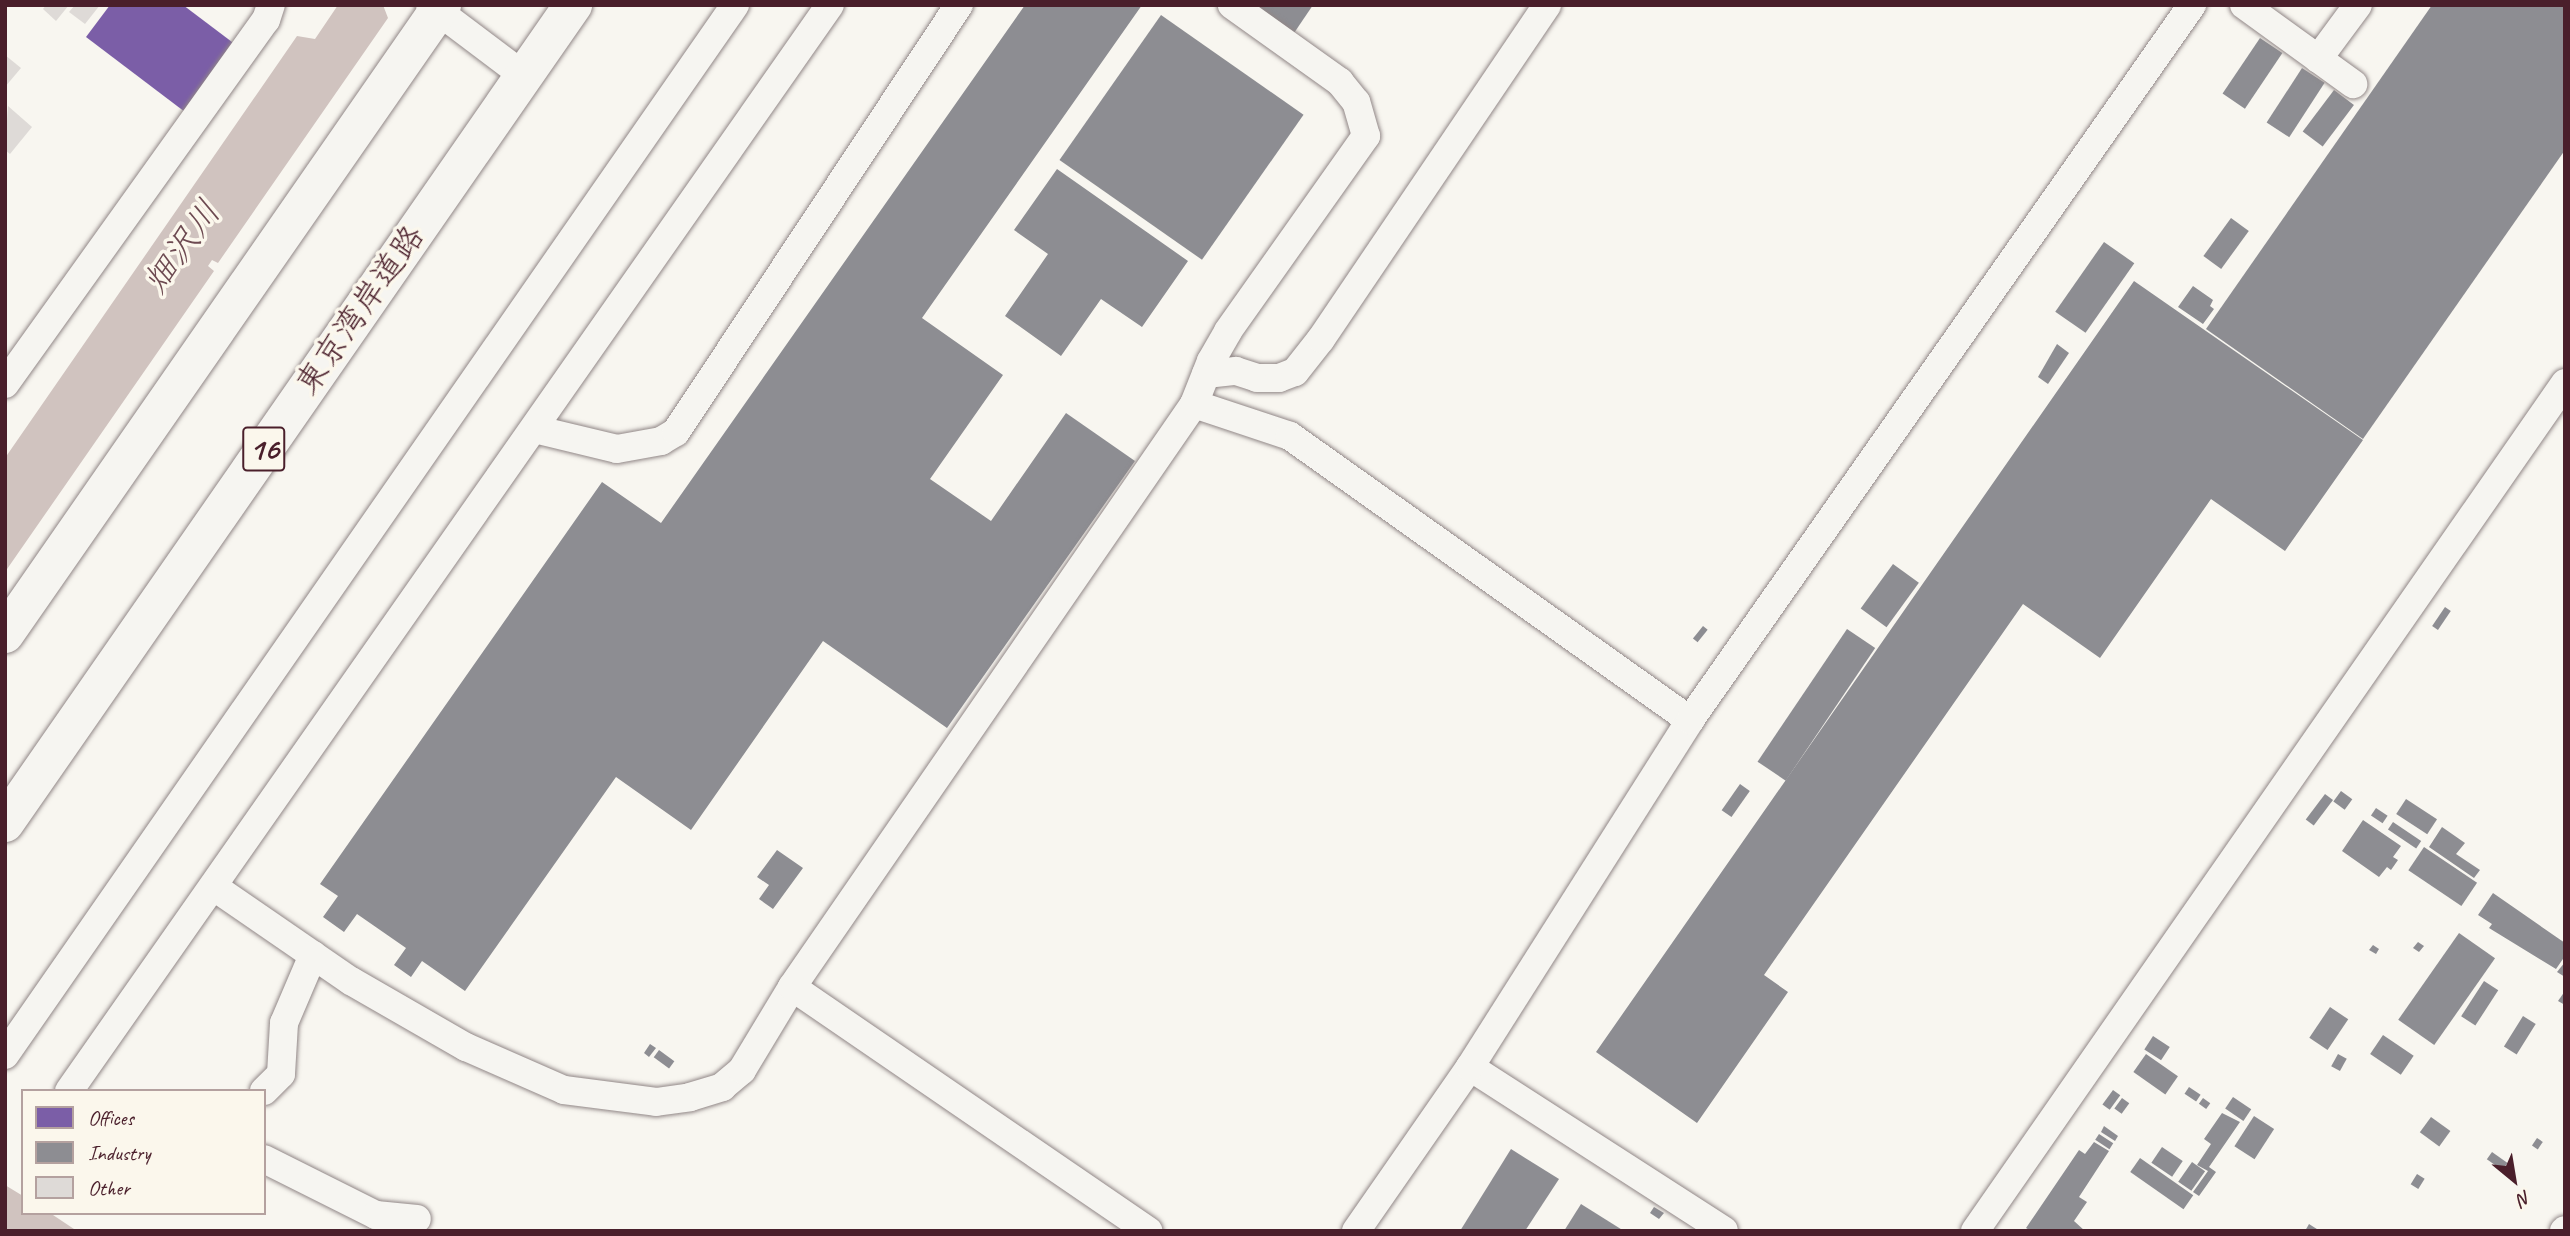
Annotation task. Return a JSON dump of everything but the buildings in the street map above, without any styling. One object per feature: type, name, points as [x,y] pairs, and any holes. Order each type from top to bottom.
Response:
[{"type":"highway","name":"東京湾岸道路","points":[[5,823],[573,5]]},
{"type":"highway","points":[[5,634],[436,7]]},
{"type":"street","points":[[5,384],[266,20],[271,5]]},
{"type":"street","points":[[5,1055],[735,5]]},
{"type":"street","points":[[70,1089],[830,5]]},
{"type":"street","points":[[534,429],[617,449],[661,441],[676,432],[959,5]]},
{"type":"street","points":[[214,887],[351,981],[466,1047],[564,1090],[645,1101],[690,1097],[722,1087],[742,1070],[792,987],[1194,404],[1228,331],[1366,136],[1356,102],[1340,82],[1232,5]]},
{"type":"street","points":[[1206,374],[1236,371],[1256,378],[1279,378],[1295,372],[1321,340],[1547,5]]},
{"type":"street","points":[[1356,1231],[1470,1067],[1690,720],[2192,5]]},
{"type":"street","points":[[2244,5],[2353,84]]},
{"type":"street","points":[[2318,59],[2358,5]]},
{"type":"street","points":[[436,7],[523,75]]},
{"type":"street","points":[[1975,1231],[2565,383]]},
{"type":"street","points":[[1194,404],[1290,436],[1690,720]]},
{"type":"street","points":[[266,1089],[281,1074],[284,1023],[313,955]]},
{"type":"street","points":[[792,987],[1148,1231]]},
{"type":"street","points":[[1470,1067],[1724,1231]]},
{"type":"street","points":[[266,1161],[376,1214],[417,1219]]},
{"type":"water","name":"畑沢川","points":[[338,5],[383,5],[388,18],[218,263],[212,260],[208,266],[214,271],[5,572],[5,458],[297,36],[315,39]]},
{"type":"water","points":[[5,1185],[21,1195],[21,1215],[53,1215],[77,1231],[5,1231]]}]
